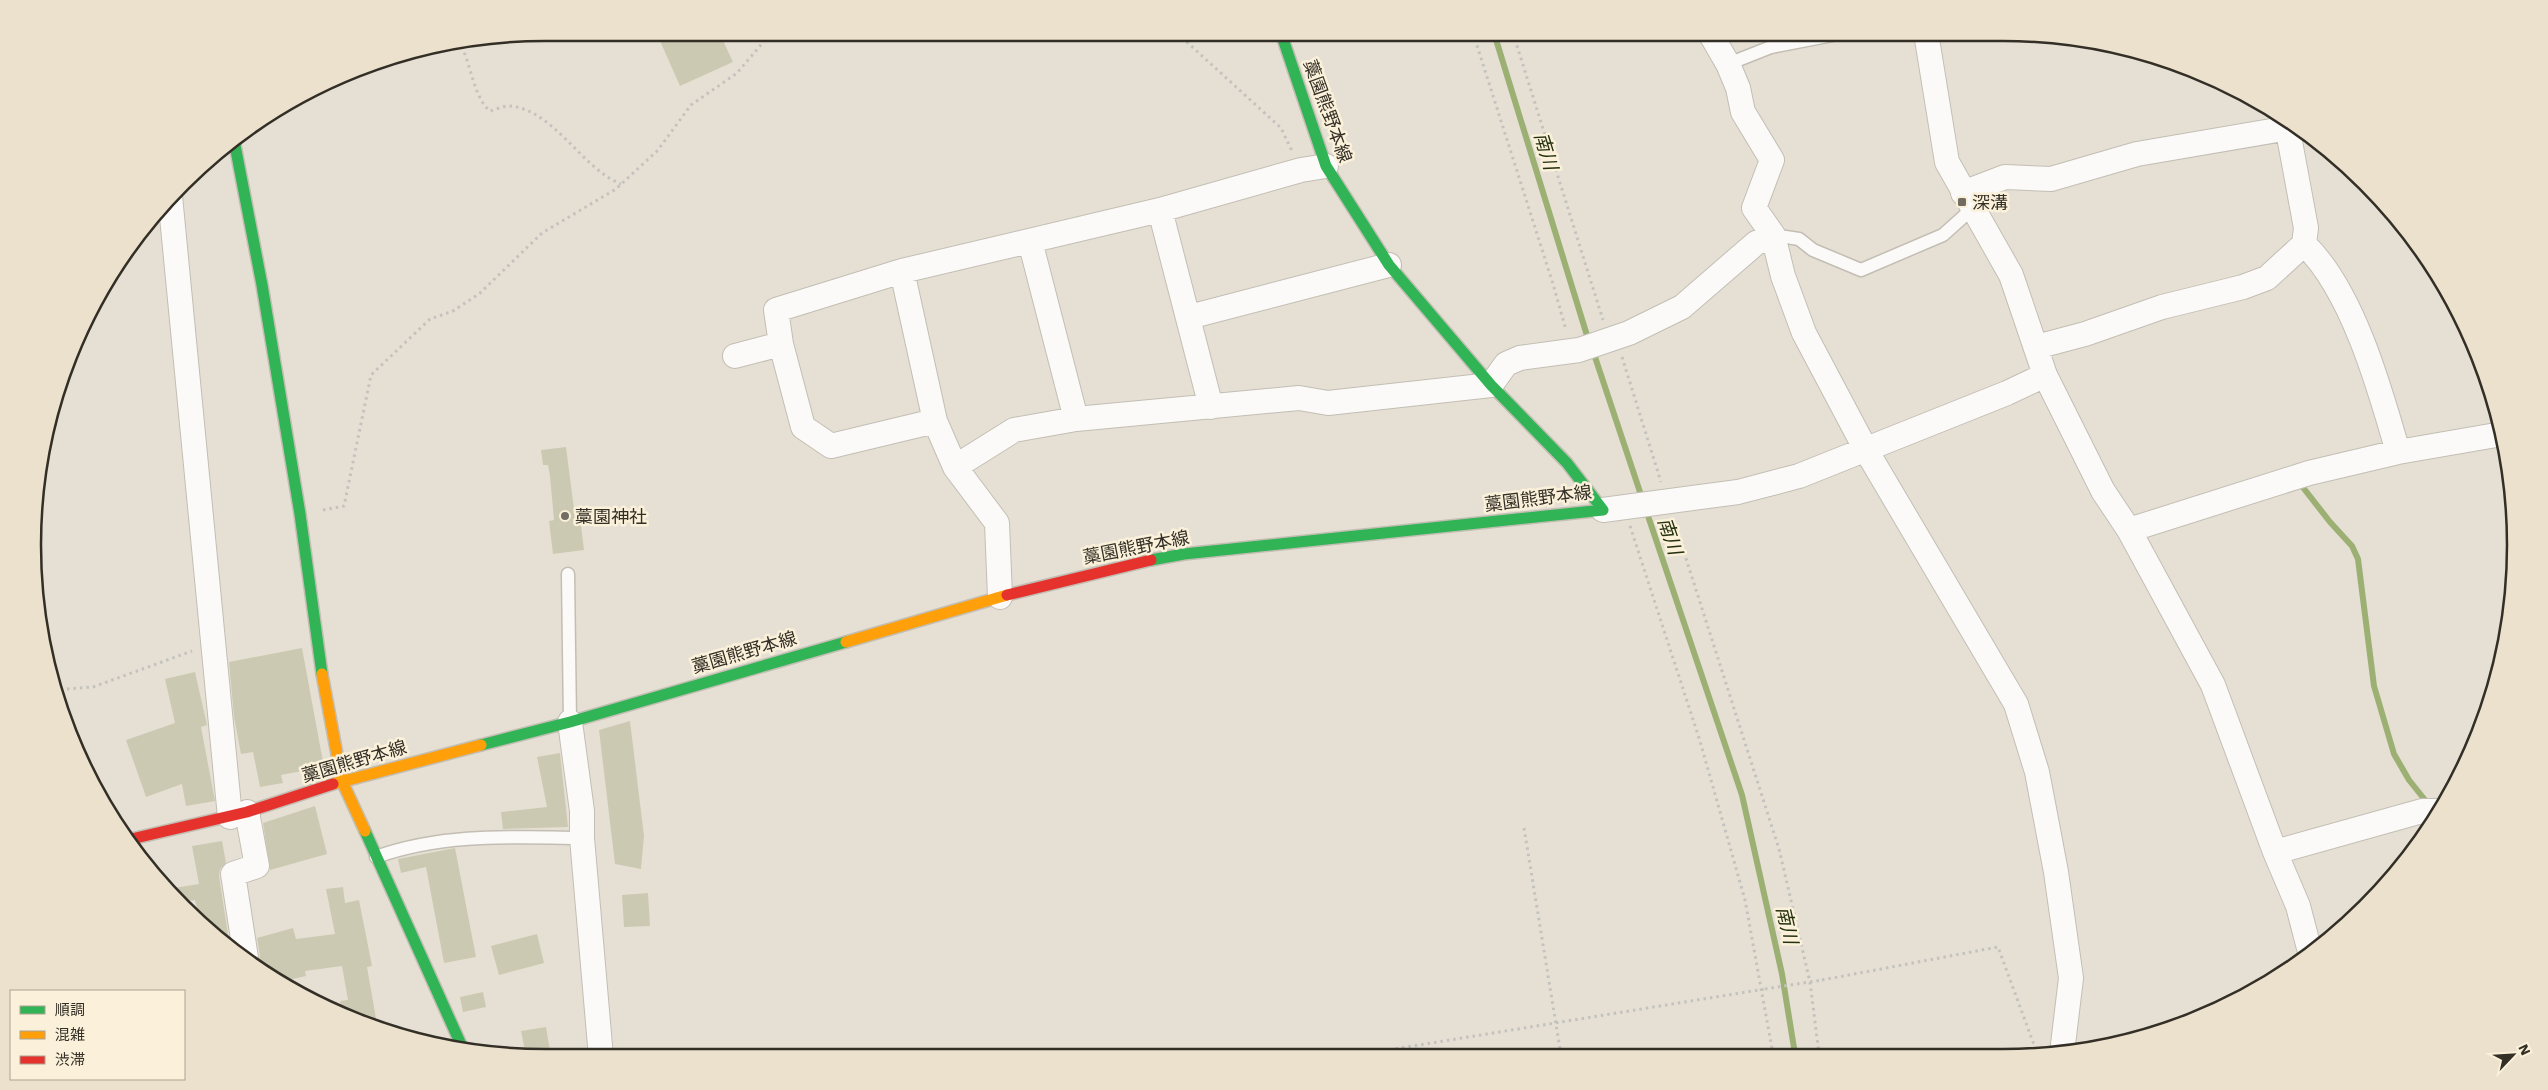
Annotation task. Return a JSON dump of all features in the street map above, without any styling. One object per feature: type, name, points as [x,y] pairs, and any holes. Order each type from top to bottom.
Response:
[{"type":"main road","name":"藁園熊野本線","points":[[1284,41],[1326,166],[1389,265],[1491,385],[1567,463],[1618,508]]},
{"type":"main road","points":[[235,147],[262,286],[300,514],[318,651],[342,781],[459,1041]]},
{"type":"main road","name":"藁園熊野本線","points":[[135,838],[239,814],[342,781],[570,722],[1000,597],[1127,564],[1184,554],[1618,508]]},
{"type":"street","points":[[1715,41],[1728,64],[1738,88],[1744,112],[1772,160],[1754,208],[1773,235],[1783,276],[1804,334],[1866,450],[2016,704],[2037,772],[2056,872],[2070,968],[2071,978],[2063,1045]]},
{"type":"street","points":[[1927,41],[1947,162],[2011,275],[2045,375],[2104,491],[2129,530],[2213,685],[2275,852],[2298,906],[2308,946]]},
{"type":"street","points":[[1968,201],[2005,177],[2051,179],[2137,154],[2283,126]]},
{"type":"street","points":[[2036,347],[2085,334],[2162,307],[2243,287],[2267,278],[2304,244],[2306,228],[2290,131]]},
{"type":"street","points":[[935,421],[831,446],[804,426],[781,344],[776,310],[902,271],[1160,210],[1301,170],[1326,166]]},
{"type":"street","points":[[171,208],[214,642],[239,814],[257,866],[233,874],[245,950]]},
{"type":"street","points":[[1160,210],[1211,407]]},
{"type":"street","points":[[955,467],[1014,430],[1076,419],[1299,398],[1328,403],[1491,385],[1506,364],[1520,358],[1575,350],[1629,332],[1682,307],[1756,243],[1773,235]]},
{"type":"street","points":[[1030,241],[1076,419]]},
{"type":"street","points":[[2304,244],[2319,258],[2351,316],[2379,383],[2398,452]]},
{"type":"street","points":[[1189,317],[1389,265]]},
{"type":"street","points":[[902,271],[935,421],[955,467],[997,523],[1000,597]]},
{"type":"street","points":[[735,356],[781,344]]},
{"type":"street","points":[[1618,508],[1738,492],[1781,480],[1866,450],[2045,375]]},
{"type":"street","points":[[2129,530],[2309,473],[2398,452],[2494,435]]},
{"type":"street","points":[[570,722],[582,811],[582,838],[600,1049]]},
{"type":"street","points":[[2275,852],[2422,811],[2430,811]]},
{"type":"lane","points":[[1728,64],[1771,47],[1800,41]]},
{"type":"lane","points":[[1773,235],[1791,240],[1799,239],[1813,250],[1861,270],[1943,235],[1968,201]]},
{"type":"lane","points":[[568,574],[570,722]]},
{"type":"lane","points":[[376,857],[425,842],[495,836],[582,838]]},
{"type":"path","points":[[300,514],[344,506],[371,375],[430,319],[453,311],[479,294],[542,233],[621,184],[658,150],[691,105],[737,73],[764,41]]},
{"type":"path","points":[[1187,41],[1281,128],[1301,170]]},
{"type":"path","points":[[1476,41],[1575,350]]},
{"type":"path","points":[[1516,41],[1603,320],[1620,348],[1665,502],[1778,849],[1810,982],[1819,1049]]},
{"type":"path","points":[[463,48],[482,105],[490,112],[506,106],[522,108],[557,131],[608,179],[621,184]]},
{"type":"path","points":[[1618,508],[1637,546],[1700,741],[1745,900],[1772,1049]]},
{"type":"path","points":[[62,689],[93,687],[214,642]]},
{"type":"path","points":[[1524,828],[1560,1049]]},
{"type":"path","points":[[1393,1049],[1822,980],[1998,947],[2035,1048]]},
{"type":"building","points":[[660,41],[723,41],[733,62],[680,86]]},
{"type":"building","points":[[566,447],[575,517],[580,517],[584,550],[553,554],[549,521],[554,520],[550,476],[548,465],[543,465],[541,450]]},
{"type":"building","points":[[302,648],[324,767],[281,775],[283,783],[260,787],[253,752],[241,754],[234,717],[229,662]]},
{"type":"building","points":[[195,672],[207,725],[201,727],[215,801],[186,806],[182,784],[146,797],[126,740],[175,723],[165,679]]},
{"type":"building","points":[[630,721],[644,836],[641,869],[615,864],[599,730]]},
{"type":"building","points":[[560,753],[568,827],[503,829],[501,812],[547,807],[537,757]]},
{"type":"building","points":[[315,806],[327,854],[270,870],[263,823]]},
{"type":"building","points":[[222,841],[226,863],[220,869],[219,876],[228,937],[197,909],[195,900],[189,901],[176,888],[199,884],[192,846]]},
{"type":"building","points":[[455,848],[476,957],[444,963],[426,867],[401,873],[398,859]]},
{"type":"building","points":[[343,887],[345,903],[359,900],[372,966],[367,967],[376,1019],[341,1005],[340,1001],[348,1000],[342,966],[305,971],[306,976],[291,980],[259,960],[257,938],[293,928],[296,939],[335,934],[326,889]]},
{"type":"building","points":[[648,893],[650,926],[624,927],[622,895]]},
{"type":"building","points":[[537,934],[544,963],[499,975],[491,946]]},
{"type":"building","points":[[483,992],[486,1007],[463,1012],[460,997]]},
{"type":"building","points":[[546,1027],[550,1049],[524,1048],[521,1031]]},
{"type":"waterway","name":"南川","points":[[1496,41],[1589,342]]},
{"type":"waterway","name":"南川","points":[[1593,351],[1643,501]]},
{"type":"waterway","points":[[2298,481],[2330,522],[2352,546],[2358,559],[2374,686],[2394,754],[2409,780],[2429,805]]},
{"type":"waterway","name":"南川","points":[[1646,510],[1742,795],[1782,974],[1794,1049]]},
{"type":"traffic: fast","points":[[1284,41],[1326,166],[1389,265],[1491,385],[1567,463],[1603,510]]},
{"type":"traffic: fast","points":[[235,147],[262,285],[300,514],[322,674]]},
{"type":"traffic: fast","points":[[1151,560],[1184,554],[1603,510]]},
{"type":"traffic: fast","points":[[481,745],[570,722],[846,642]]},
{"type":"traffic: fast","points":[[365,831],[459,1041]]},
{"type":"traffic: slow","points":[[846,642],[1007,595]]},
{"type":"traffic: slow","points":[[322,674],[342,781],[365,831]]},
{"type":"traffic: slow","points":[[333,784],[481,745]]},
{"type":"traffic: jam","points":[[1007,595],[1151,560]]},
{"type":"traffic: jam","points":[[135,838],[247,812],[333,784]]},
{"type":"place","name":"深溝","points":[[1962,202]]},
{"type":"place","name":"藁園神社","points":[[565,516]]}]
